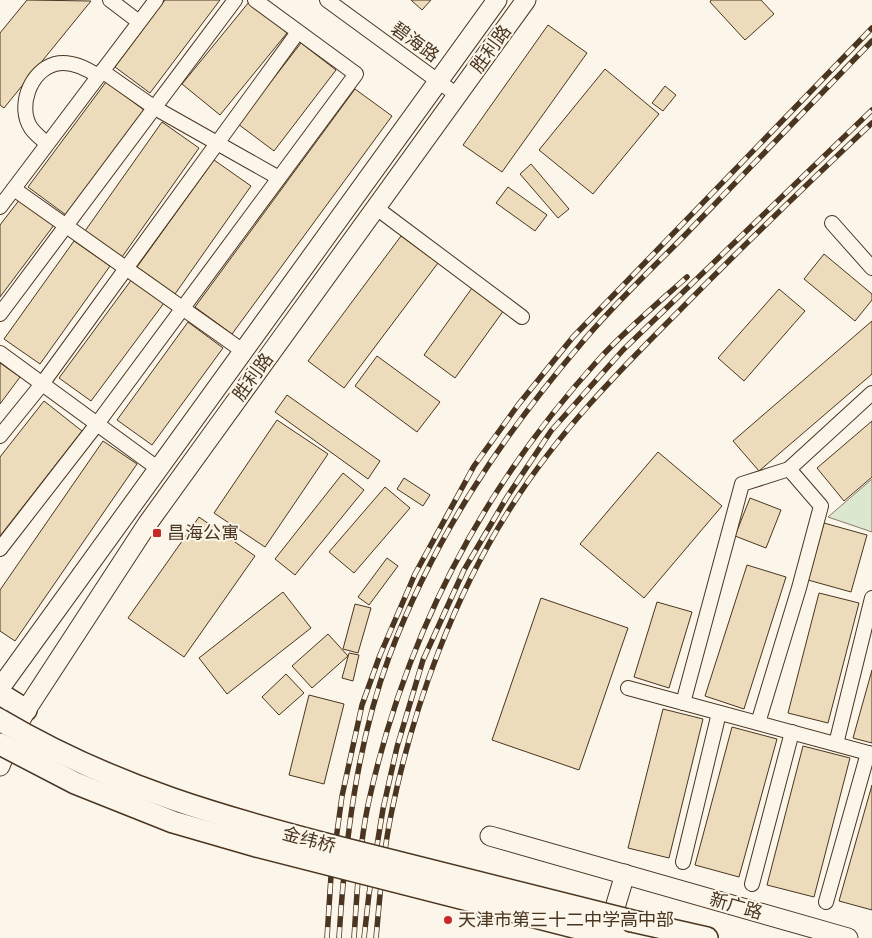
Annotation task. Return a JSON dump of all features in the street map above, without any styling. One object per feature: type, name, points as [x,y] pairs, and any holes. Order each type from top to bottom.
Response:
[{"type":"main road","name":"胜利路","points":[[0,688],[160,470],[243,351],[497,0]]},
{"type":"main road","name":"胜利路","points":[[0,766],[12,736],[26,710],[148,523],[526,0]]},
{"type":"main road","points":[[0,694],[26,710]]},
{"type":"main road","name":"金纬桥","points":[[0,720],[85,766],[202,810],[435,873],[707,938]]},
{"type":"main road","name":"金纬桥","points":[[0,744],[90,790],[173,822],[256,846],[617,938]]},
{"type":"main road","name":"新广路","points":[[490,836],[848,938]]},
{"type":"main road","points":[[606,938],[625,874]]},
{"type":"street","points":[[110,0],[139,22]]},
{"type":"street","points":[[0,207],[156,0]]},
{"type":"street","points":[[0,314],[235,0]]},
{"type":"street","points":[[0,549],[98,424],[356,74],[254,0]]},
{"type":"street","name":"碧海路","points":[[327,0],[457,95]]},
{"type":"street","points":[[0,436],[42,384],[298,32]]},
{"type":"street","points":[[47,144],[31,128],[24,109],[28,90],[39,75],[55,64],[75,64],[100,74],[155,108],[279,178]]},
{"type":"street","points":[[14,188],[243,351]]},
{"type":"street","points":[[375,207],[522,317]]},
{"type":"street","points":[[832,223],[872,268]]},
{"type":"street","points":[[0,353],[160,470]]},
{"type":"street","points":[[684,703],[742,484],[789,469],[872,393]]},
{"type":"street","points":[[758,723],[799,588],[821,506],[789,469]]},
{"type":"street","points":[[836,744],[872,598]]},
{"type":"street","points":[[628,688],[870,753],[826,902]]},
{"type":"street","points":[[683,862],[719,713]]},
{"type":"street","points":[[752,884],[792,732]]},
{"type":"green space","points":[[872,479],[872,532],[828,517]]},
{"type":"building","points":[[27,0],[91,1],[4,108],[0,105],[0,33]]},
{"type":"building","points":[[165,0],[220,0],[150,93],[115,67]]},
{"type":"building","points":[[411,0],[431,0],[422,10]]},
{"type":"building","points":[[711,0],[761,0],[774,14],[745,40],[710,2]]},
{"type":"building","points":[[249,2],[287,33],[220,115],[182,84]]},
{"type":"building","points":[[548,25],[587,53],[502,172],[463,145]]},
{"type":"building","points":[[301,43],[336,70],[274,151],[238,124]]},
{"type":"building","points":[[605,69],[659,114],[593,194],[539,150]]},
{"type":"building","points":[[106,82],[144,110],[66,215],[28,187]]},
{"type":"building","points":[[665,86],[676,95],[663,111],[652,103]]},
{"type":"building","points":[[355,89],[392,116],[232,334],[195,307]]},
{"type":"building","points":[[162,122],[199,148],[122,257],[85,231]]},
{"type":"building","points":[[214,160],[251,186],[175,294],[137,267]]},
{"type":"building","points":[[531,164],[569,209],[558,218],[520,174]]},
{"type":"building","points":[[508,187],[547,215],[535,231],[496,203]]},
{"type":"building","points":[[20,199],[54,225],[0,297],[0,225]]},
{"type":"building","points":[[401,236],[438,263],[344,388],[308,361]]},
{"type":"building","points":[[74,241],[110,266],[40,364],[4,339]]},
{"type":"building","points":[[824,254],[872,294],[872,300],[855,321],[804,279]]},
{"type":"building","points":[[132,279],[164,303],[91,401],[59,378]]},
{"type":"building","points":[[472,288],[504,310],[455,378],[424,355]]},
{"type":"building","points":[[779,289],[805,311],[744,381],[718,358]]},
{"type":"building","points":[[872,321],[872,374],[759,471],[733,441]]},
{"type":"building","points":[[188,322],[223,348],[152,445],[117,420]]},
{"type":"building","points":[[377,356],[440,402],[417,432],[355,386]]},
{"type":"building","points":[[0,363],[20,377],[0,404]]},
{"type":"building","points":[[287,395],[380,461],[368,479],[275,412]]},
{"type":"building","points":[[44,401],[82,431],[0,536],[0,457]]},
{"type":"building","points":[[277,420],[328,454],[265,547],[214,513]]},
{"type":"building","points":[[872,421],[872,477],[844,501],[817,468]]},
{"type":"building","points":[[103,441],[137,464],[15,641],[0,631],[0,590]]},
{"type":"building","points":[[658,452],[722,506],[644,598],[580,544]]},
{"type":"building","points":[[343,473],[364,490],[295,575],[275,559]]},
{"type":"building","points":[[404,478],[430,495],[423,506],[397,489]]},
{"type":"building","points":[[385,487],[410,508],[354,573],[329,552]]},
{"type":"building","points":[[750,498],[781,510],[766,548],[735,536]]},
{"type":"building","points":[[199,517],[255,556],[184,657],[128,618]]},
{"type":"building","points":[[824,523],[867,535],[851,592],[808,580]]},
{"type":"building","points":[[387,558],[398,566],[369,605],[358,597]]},
{"type":"building","points":[[747,565],[786,577],[744,709],[705,696]]},
{"type":"building","points":[[283,592],[311,628],[227,694],[199,658]]},
{"type":"building","points":[[819,593],[859,603],[828,723],[788,713]]},
{"type":"building","points":[[541,598],[628,628],[579,770],[492,740]]},
{"type":"building","points":[[657,602],[692,612],[669,688],[634,677]]},
{"type":"building","points":[[355,604],[371,608],[358,653],[343,649]]},
{"type":"building","points":[[328,634],[348,656],[312,688],[292,666]]},
{"type":"building","points":[[349,653],[359,655],[353,681],[342,678]]},
{"type":"building","points":[[872,670],[872,743],[853,738]]},
{"type":"building","points":[[286,674],[304,693],[279,715],[262,697]]},
{"type":"building","points":[[309,695],[344,704],[324,784],[289,775]]},
{"type":"building","points":[[663,709],[703,719],[669,858],[628,848]]},
{"type":"building","points":[[732,727],[777,739],[739,877],[695,865]]},
{"type":"building","points":[[803,746],[850,758],[814,897],[767,885]]},
{"type":"building","points":[[872,785],[872,910],[839,901]]},
{"type":"railway","points":[[327,938],[331,876],[342,796],[362,705],[380,655],[415,574],[474,466],[518,405],[573,337],[872,28]]},
{"type":"railway","points":[[339,938],[349,831],[360,760],[368,725],[389,657],[426,572],[447,532],[522,417],[593,330],[872,41]]},
{"type":"railway","points":[[364,938],[383,809],[397,747],[423,660],[464,570],[507,497],[551,431],[623,350],[872,110]]},
{"type":"railway","points":[[376,938],[389,826],[401,770],[424,691],[472,575],[513,504],[549,452],[611,381],[749,241],[872,123]]},
{"type":"railway","points":[[354,938],[362,838],[368,805],[384,742],[403,681],[427,623],[454,566],[485,511],[520,458],[558,407],[610,347],[687,277]]},
{"type":"place","name":"昌海公寓","points":[[157,533]]},
{"type":"place","name":"天津市第三十二中学高中部","points":[[448,920]]}]
